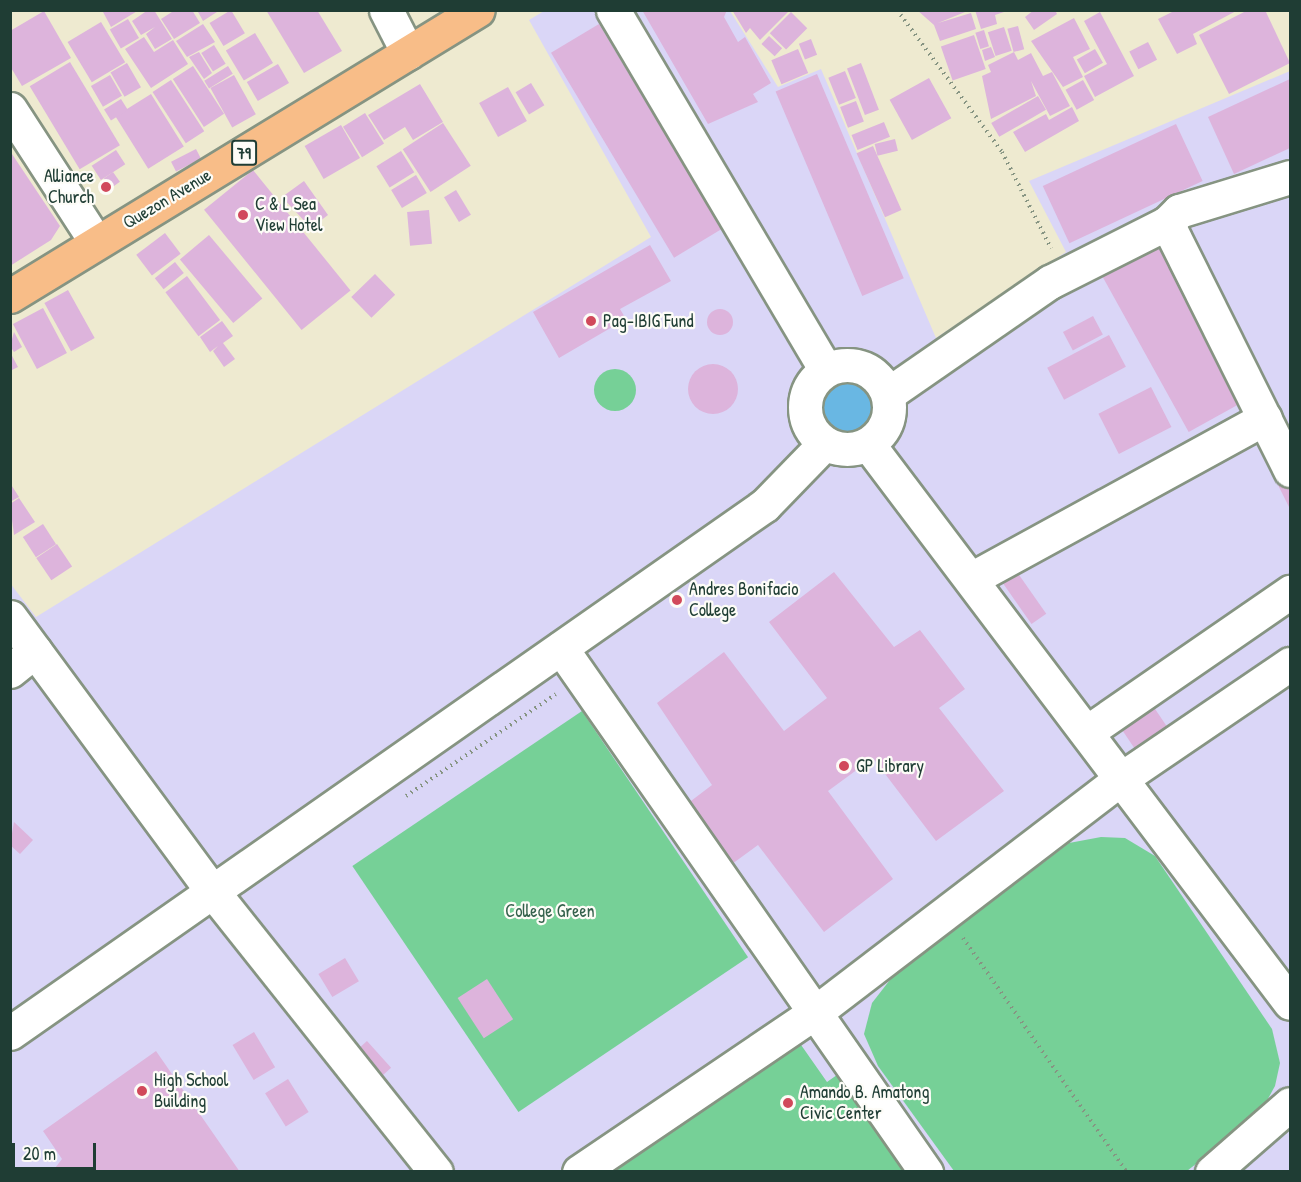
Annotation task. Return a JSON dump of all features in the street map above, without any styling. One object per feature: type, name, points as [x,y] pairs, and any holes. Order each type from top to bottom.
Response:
[{"type":"main road","name":"Quezon Avenue","points":[[10,296],[478,10]]},
{"type":"street","points":[[386,10],[408,53]]},
{"type":"street","points":[[613,10],[826,370]]},
{"type":"street","points":[[10,108],[96,242]]},
{"type":"street","points":[[888,394],[1064,274],[1167,223],[1181,210],[1290,177]]},
{"type":"street","points":[[1167,223],[1188,228],[1290,195]]},
{"type":"street","points":[[1167,223],[1290,470]]},
{"type":"street","points":[[862,367],[888,394],[889,417],[868,444],[846,449],[825,443],[808,424],[806,399],[826,370],[862,367]]},
{"type":"street","points":[[971,579],[1265,418]]},
{"type":"street","points":[[10,1034],[765,505],[825,443]]},
{"type":"street","points":[[868,444],[1290,1003]]},
{"type":"street","points":[[1087,732],[1290,592]]},
{"type":"street","points":[[10,617],[213,892],[436,1172]]},
{"type":"street","points":[[561,648],[817,1011],[926,1172]]},
{"type":"street","points":[[10,671],[36,651]]},
{"type":"street","points":[[579,1172],[817,1011],[1122,778],[1290,664]]},
{"type":"street","points":[[1212,1172],[1290,1104]]},
{"type":"path","points":[[897,10],[1002,153],[1064,274]]},
{"type":"path","points":[[946,912],[1127,1172]]},
{"type":"shaded area","name":"Andres Bonifacio College","points":[[544,11],[730,11],[778,87],[821,69],[936,338],[1066,252],[1029,181],[1290,71],[1290,1171],[11,1171],[10,583],[36,617],[651,237],[529,20]]},
{"type":"green space","points":[[615,369],[630,375],[636,390],[630,405],[615,411],[600,405],[594,390],[600,375]]},
{"type":"green space","name":"College Green","points":[[582,711],[748,957],[518,1112],[352,866]]},
{"type":"green space","points":[[1101,837],[1125,838],[1155,856],[1272,1029],[1280,1063],[1275,1086],[1260,1113],[1187,1171],[954,1171],[878,1066],[864,1034],[872,1003],[893,976],[1069,843]]},
{"type":"green space","name":"Amando B. Amatong Civic Center","points":[[799,1042],[827,1082],[844,1070],[913,1172],[607,1172]]},
{"type":"water","points":[[841,378],[853,378],[868,386],[876,401],[876,413],[868,428],[853,436],[841,436],[826,428],[818,413],[818,401],[826,386]]},
{"type":"building","points":[[102,10],[139,10],[111,27]]},
{"type":"building","points":[[148,10],[154,10],[172,39],[155,49],[146,34],[155,27],[141,35],[132,21]]},
{"type":"building","points":[[175,10],[192,10],[200,23],[174,39],[161,19]]},
{"type":"building","points":[[197,10],[220,10],[203,21]]},
{"type":"building","points":[[231,10],[245,33],[223,46],[210,23]]},
{"type":"building","points":[[266,10],[317,10],[342,51],[304,73]]},
{"type":"building","points":[[642,10],[727,10],[724,17],[738,42],[745,37],[771,83],[753,94],[758,102],[708,124]]},
{"type":"building","points":[[732,10],[786,10],[788,12],[760,40],[750,28],[746,33]]},
{"type":"building","points":[[917,10],[970,10],[938,23],[971,13],[976,29],[940,41],[934,25]]},
{"type":"building","points":[[975,10],[1003,10],[1004,12],[995,15],[997,24],[981,29]]},
{"type":"building","points":[[1034,10],[1055,10],[1057,14],[1034,30],[1025,17]]},
{"type":"building","points":[[1176,10],[1238,10],[1193,34],[1197,44],[1177,54],[1158,19]]},
{"type":"building","points":[[1248,10],[1265,10],[1290,63],[1229,94],[1199,35]]},
{"type":"building","points":[[44,11],[71,58],[22,86],[10,66],[10,31]]},
{"type":"building","points":[[791,12],[807,28],[786,49],[770,33]]},
{"type":"building","points":[[1100,12],[1134,76],[1095,97],[1084,76],[1107,64],[1084,21]]},
{"type":"building","points":[[1074,18],[1090,49],[1073,57],[1083,77],[1063,87],[1031,41]]},
{"type":"building","points":[[128,19],[139,38],[121,49],[110,30]]},
{"type":"building","points":[[101,22],[125,62],[92,82],[68,42]]},
{"type":"building","points":[[203,24],[215,42],[187,57],[176,41]]},
{"type":"building","points":[[599,24],[722,229],[674,258],[551,53]]},
{"type":"building","points":[[1018,26],[1024,49],[1014,52],[1007,29]]},
{"type":"building","points":[[1004,27],[1012,51],[996,56],[988,32]]},
{"type":"building","points":[[984,30],[989,46],[980,49],[975,33]]},
{"type":"building","points":[[255,33],[273,63],[244,81],[226,51]]},
{"type":"building","points":[[974,35],[986,69],[953,80],[941,46]]},
{"type":"building","points":[[769,36],[782,48],[775,56],[761,44]]},
{"type":"building","points":[[144,37],[154,52],[173,40],[188,64],[151,88],[125,49]]},
{"type":"building","points":[[811,39],[817,55],[805,60],[799,44]]},
{"type":"building","points":[[1148,42],[1157,60],[1138,69],[1129,52]]},
{"type":"building","points":[[214,45],[226,64],[213,72],[201,53]]},
{"type":"building","points":[[991,47],[995,57],[985,61],[982,50]]},
{"type":"building","points":[[798,49],[808,73],[781,84],[771,60]]},
{"type":"building","points":[[1095,49],[1103,63],[1085,73],[1077,60]]},
{"type":"building","points":[[199,52],[212,73],[204,79],[189,57]]},
{"type":"building","points":[[1014,52],[1018,60],[1031,53],[1043,76],[1052,72],[1070,106],[1050,116],[1031,81],[1036,96],[991,119],[982,76],[991,72],[988,65]]},
{"type":"building","points":[[70,62],[120,145],[80,169],[30,86]]},
{"type":"building","points":[[127,63],[141,87],[125,97],[111,72]]},
{"type":"building","points":[[861,63],[879,110],[865,115],[847,68]]},
{"type":"building","points":[[278,64],[289,83],[258,101],[247,82]]},
{"type":"building","points":[[193,66],[224,114],[204,127],[173,79]]},
{"type":"building","points":[[228,66],[233,74],[209,88],[204,81]]},
{"type":"building","points":[[845,71],[856,98],[839,105],[828,78]]},
{"type":"building","points":[[817,74],[904,278],[862,296],[776,92]]},
{"type":"building","points":[[110,75],[122,96],[103,107],[91,86]]},
{"type":"building","points":[[234,75],[256,114],[232,127],[210,88]]},
{"type":"building","points":[[929,78],[951,118],[912,140],[890,100]]},
{"type":"building","points":[[1290,79],[1290,148],[1234,174],[1208,117]]},
{"type":"building","points":[[171,80],[204,131],[186,143],[153,92]]},
{"type":"building","points":[[1083,80],[1094,100],[1077,110],[1066,90]]},
{"type":"building","points":[[531,83],[544,105],[529,115],[516,92]]},
{"type":"building","points":[[420,84],[443,122],[413,140],[405,127],[384,140],[368,115]]},
{"type":"building","points":[[508,87],[527,121],[498,137],[479,103]]},
{"type":"building","points":[[151,94],[184,147],[148,169],[115,116]]},
{"type":"building","points":[[1038,96],[1046,110],[999,137],[991,123]]},
{"type":"building","points":[[121,99],[128,110],[111,121],[104,110]]},
{"type":"building","points":[[856,101],[864,122],[848,128],[840,107]]},
{"type":"building","points":[[1072,107],[1079,121],[1025,152],[1013,132],[1046,114],[1049,120]]},
{"type":"building","points":[[365,113],[384,144],[362,157],[343,127]]},
{"type":"building","points":[[884,122],[890,137],[858,150],[852,135]]},
{"type":"building","points":[[443,123],[471,166],[431,192],[403,149]]},
{"type":"building","points":[[1176,124],[1203,181],[1069,243],[1043,186]]},
{"type":"building","points":[[341,125],[360,158],[324,179],[305,146]]},
{"type":"building","points":[[895,139],[898,151],[878,156],[875,144]]},
{"type":"building","points":[[873,146],[901,210],[885,217],[857,153]]},
{"type":"building","points":[[196,149],[201,159],[176,172],[171,162]]},
{"type":"building","points":[[116,150],[125,164],[101,180],[92,166]]},
{"type":"building","points":[[10,151],[60,226],[51,240],[10,266]]},
{"type":"building","points":[[401,151],[414,172],[390,188],[376,166]]},
{"type":"building","points":[[253,170],[351,290],[302,330],[204,210]]},
{"type":"building","points":[[113,172],[120,182],[111,188],[104,178]]},
{"type":"building","points":[[416,175],[427,193],[402,208],[391,190]]},
{"type":"building","points":[[304,181],[328,215],[311,228],[282,197]]},
{"type":"building","points":[[456,190],[471,215],[459,222],[444,197]]},
{"type":"building","points":[[429,210],[432,244],[410,246],[407,212]]},
{"type":"building","points":[[165,233],[181,254],[152,275],[136,255]]},
{"type":"building","points":[[209,235],[262,299],[233,323],[180,259]]},
{"type":"building","points":[[650,245],[671,281],[620,309],[626,319],[559,358],[533,312]]},
{"type":"building","points":[[1157,245],[1244,402],[1189,432],[1102,276]]},
{"type":"building","points":[[175,262],[184,273],[164,289],[155,278]]},
{"type":"building","points":[[375,274],[395,295],[371,318],[351,297]]},
{"type":"building","points":[[187,276],[220,320],[199,336],[165,292]]},
{"type":"building","points":[[68,290],[95,338],[71,351],[44,303]]},
{"type":"building","points":[[43,308],[67,353],[37,369],[13,324]]},
{"type":"building","points":[[720,309],[729,313],[733,322],[729,331],[720,335],[711,331],[707,322],[711,313]]},
{"type":"building","points":[[1093,316],[1103,335],[1073,351],[1063,332]]},
{"type":"building","points":[[222,321],[233,336],[223,343],[235,359],[224,367],[213,351],[218,346],[210,352],[200,337]]},
{"type":"building","points":[[14,332],[22,347],[14,352],[10,346]]},
{"type":"building","points":[[1109,335],[1126,367],[1064,400],[1047,368]]},
{"type":"building","points":[[10,352],[18,367],[10,371]]},
{"type":"building","points":[[713,364],[731,371],[738,389],[731,407],[713,414],[695,407],[688,389],[695,371]]},
{"type":"building","points":[[1151,387],[1171,427],[1119,454],[1098,414]]},
{"type":"building","points":[[1268,443],[1290,486],[1290,509],[1259,447]]},
{"type":"building","points":[[10,483],[19,497],[10,502]]},
{"type":"building","points":[[19,498],[35,522],[14,535],[10,504]]},
{"type":"building","points":[[43,524],[56,544],[36,557],[23,537]]},
{"type":"building","points":[[57,544],[72,566],[51,580],[36,558]]},
{"type":"building","points":[[834,572],[894,647],[920,630],[965,689],[939,708],[1004,791],[936,841],[873,758],[828,791],[893,879],[824,932],[758,845],[732,864],[687,804],[712,785],[657,703],[724,652],[784,731],[827,698],[769,622]]},
{"type":"building","points":[[1017,572],[1046,614],[1032,624],[1002,582]]},
{"type":"building","points":[[1151,703],[1171,733],[1139,755],[1119,725]]},
{"type":"building","points":[[14,822],[33,840],[20,854],[10,845]]},
{"type":"building","points":[[345,958],[359,981],[332,997],[318,974]]},
{"type":"building","points":[[487,979],[513,1019],[484,1038],[458,998]]},
{"type":"building","points":[[254,1032],[275,1067],[254,1080],[233,1045]]},
{"type":"building","points":[[367,1041],[391,1068],[375,1082],[351,1056]]},
{"type":"building","name":"High School Building","points":[[156,1051],[240,1172],[52,1172],[62,1159],[43,1131]]},
{"type":"building","points":[[288,1079],[309,1112],[286,1126],[265,1093]]},
{"type":"place","name":"Alliance Church","points":[[106,187]]},
{"type":"place","name":"C & L Sea View Hotel","points":[[243,215]]},
{"type":"place","name":"Pag-IBIG Fund","points":[[591,321]]},
{"type":"place","name":"Andres Bonifacio College","points":[[677,600]]},
{"type":"place","name":"GP Library","points":[[844,766]]},
{"type":"place","name":"High School Building","points":[[142,1091]]},
{"type":"place","name":"Amando B. Amatong Civic Center","points":[[788,1103]]}]
